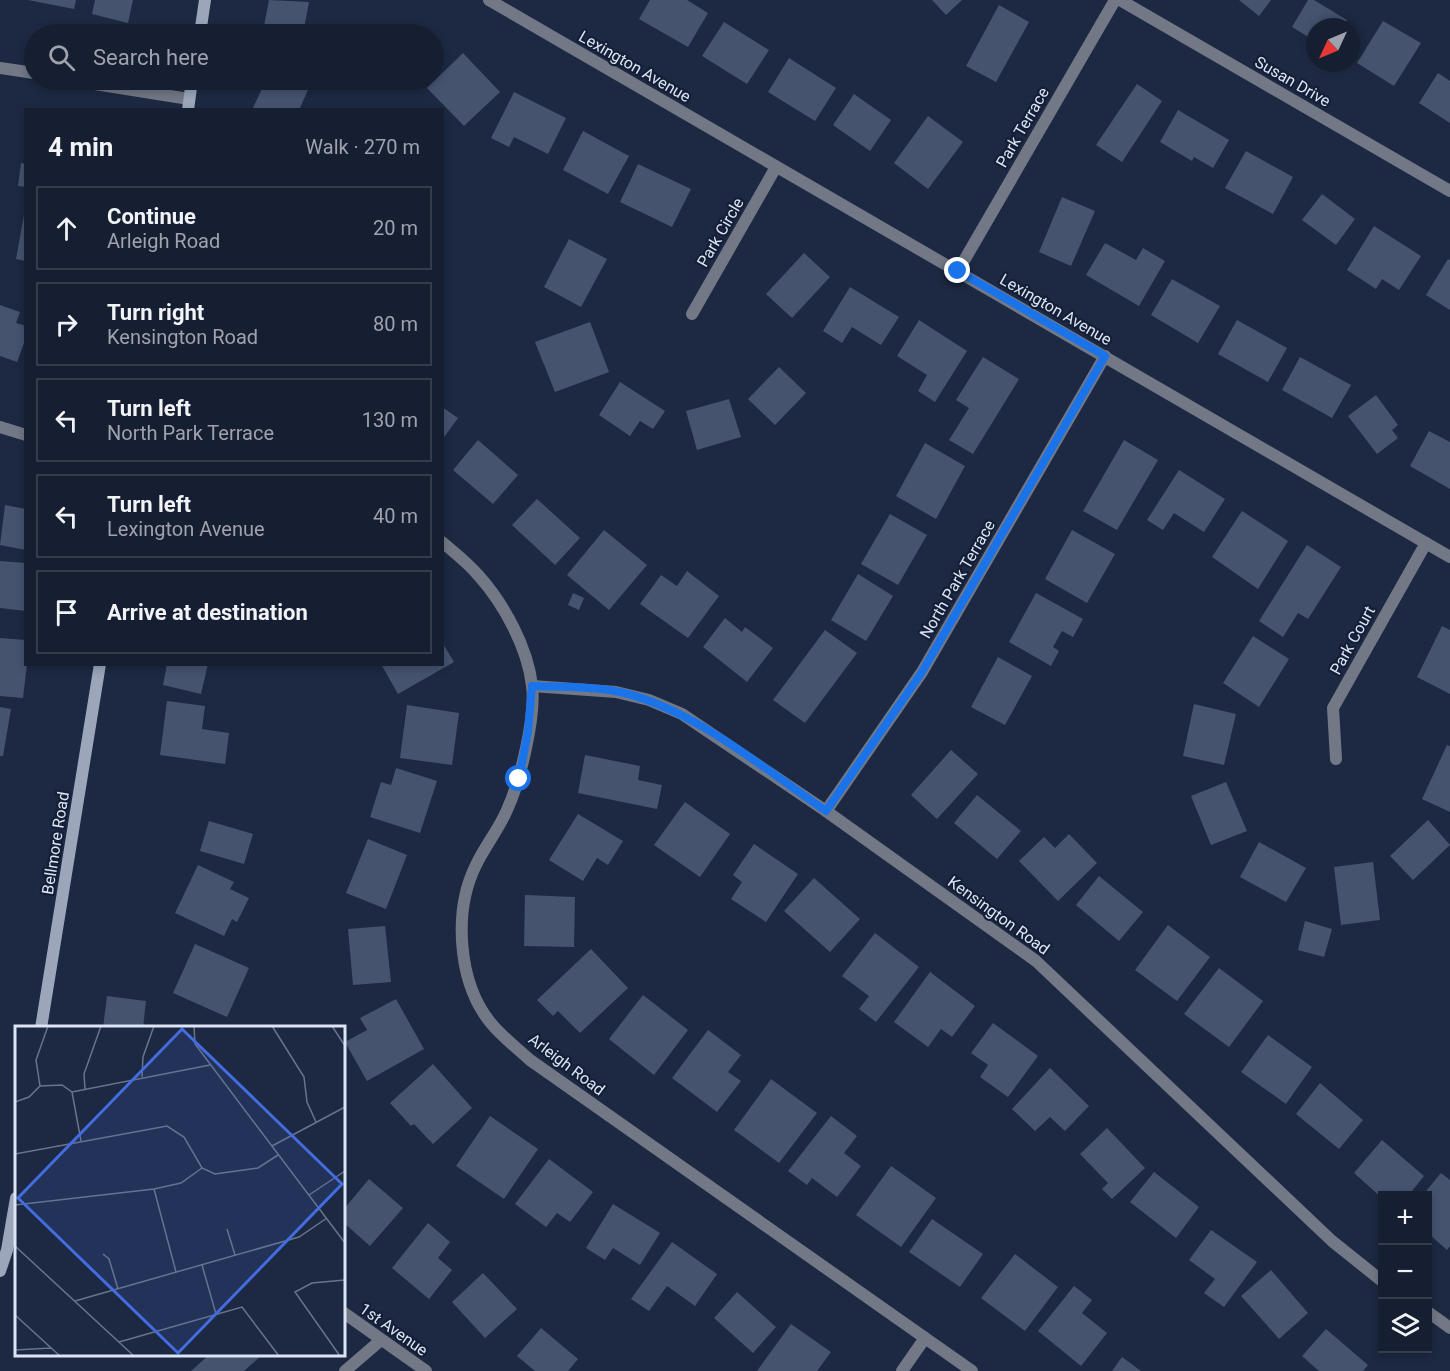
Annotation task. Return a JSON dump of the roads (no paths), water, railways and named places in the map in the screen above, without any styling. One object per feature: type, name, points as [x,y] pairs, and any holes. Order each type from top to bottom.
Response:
[{"type":"main road","points":[[201,24],[205,0]]},
{"type":"main road","name":"Bellmore Road","points":[[41,1026],[100,666]]},
{"type":"main road","points":[[0,1271],[7,1250],[15,1204]]},
{"type":"street","name":"Lexington Avenue","points":[[489,0],[1450,556]]},
{"type":"street","name":"Park Terrace","points":[[958,271],[1115,0]]},
{"type":"street","name":"Susan Drive","points":[[1120,0],[1450,191]]},
{"type":"street","points":[[0,68],[24,72]]},
{"type":"street","points":[[119,90],[188,104]]},
{"type":"street","name":"Park Circle","points":[[692,314],[776,167]]},
{"type":"street","name":"North Park Terrace","points":[[826,811],[922,672],[1105,356]]},
{"type":"street","points":[[0,427],[24,434]]},
{"type":"street","name":"Park Court","points":[[1336,759],[1333,708],[1426,543]]},
{"type":"street","name":"Arleigh Road","points":[[444,544],[479,576],[500,604],[521,645],[532,686],[528,731],[519,779],[507,810],[475,867],[465,900],[462,939],[465,964],[477,1000],[490,1022],[530,1060],[972,1371]]},
{"type":"street","name":"Kensington Road","points":[[532,686],[616,692],[649,700],[682,714],[826,811],[1036,961],[1332,1241],[1378,1277]]},
{"type":"street","name":"1st Avenue","points":[[345,1314],[426,1371]]},
{"type":"street","points":[[1432,1315],[1450,1328]]},
{"type":"street","points":[[902,1371],[925,1338]]},
{"type":"street","points":[[345,1371],[381,1340]]}]
